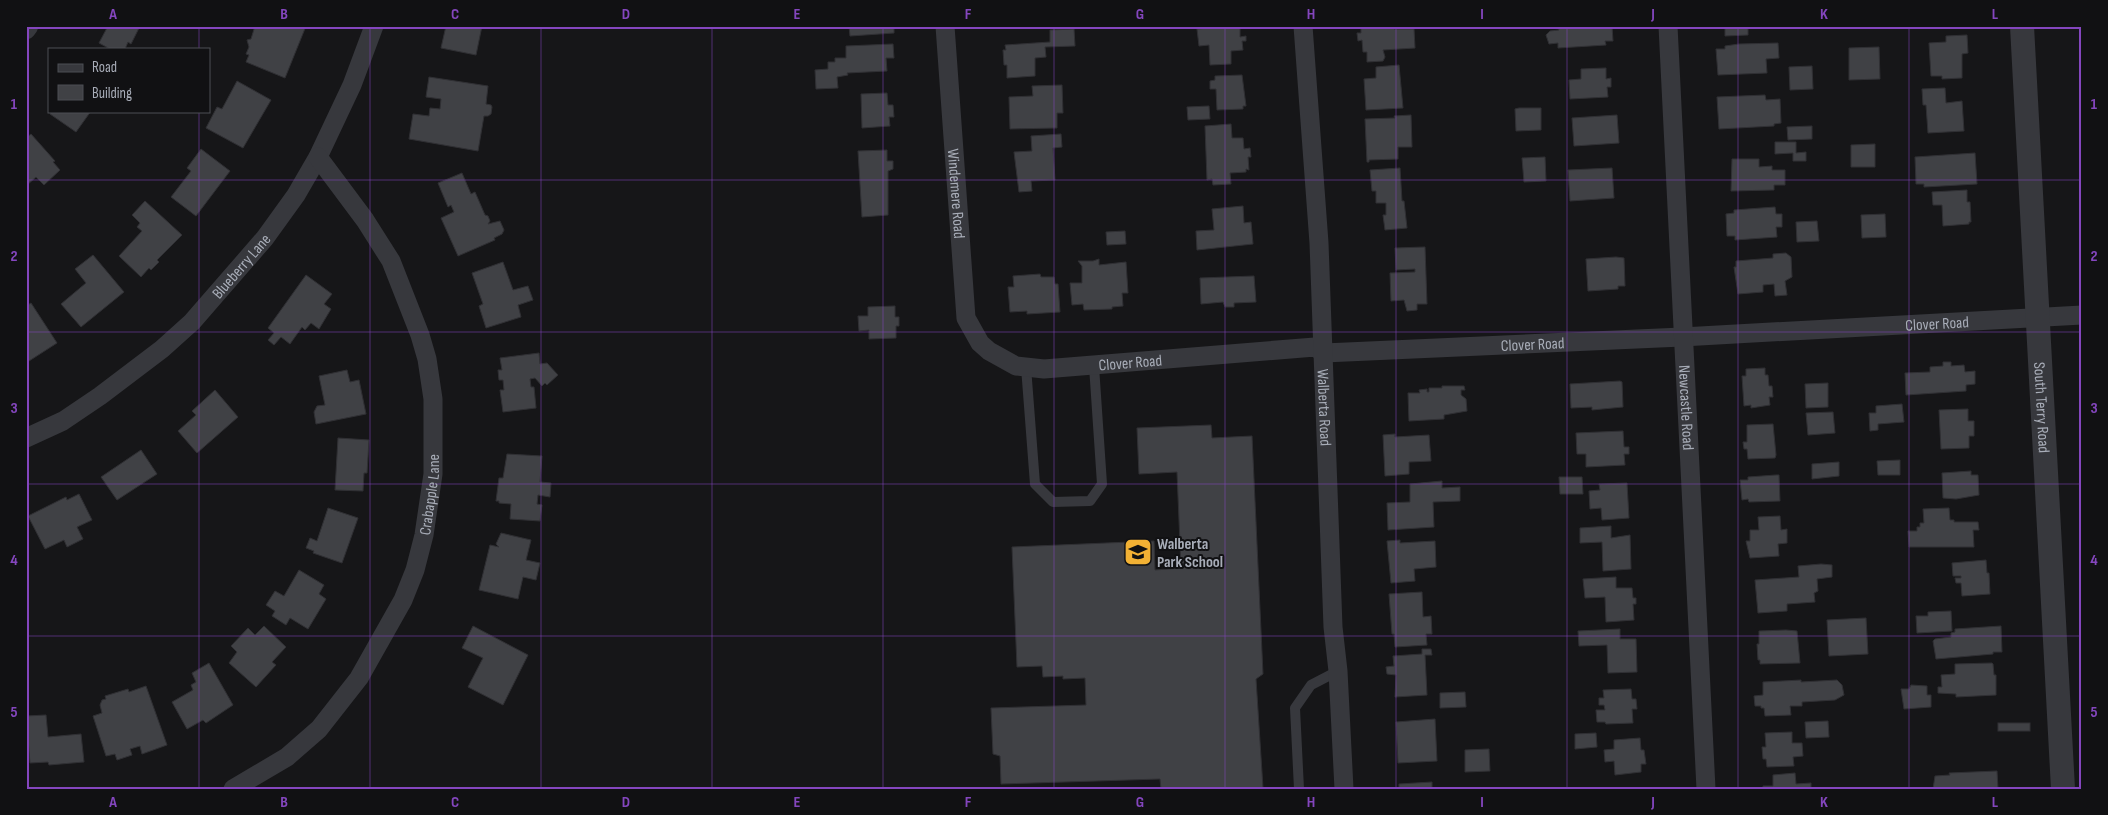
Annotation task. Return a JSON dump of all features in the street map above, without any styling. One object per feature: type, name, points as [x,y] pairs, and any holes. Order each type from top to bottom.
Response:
[{"type":"street","points":[[26,30],[29,26]]},
{"type":"street","name":"Blueberry Lane","points":[[26,438],[63,420],[100,396],[162,349],[192,322],[266,238],[296,196],[318,157],[352,85],[374,26]]},
{"type":"street","name":"Windemere Road","points":[[945,26],[966,318],[980,343],[989,351]]},
{"type":"street","name":"Walberta Road","points":[[1303,26],[1319,243],[1334,627],[1344,789]]},
{"type":"street","name":"Newcastle Road","points":[[1668,26],[1682,338],[1706,789]]},
{"type":"street","name":"South Terry Road","points":[[2022,26],[2063,789]]},
{"type":"street","name":"Crabapple Lane","points":[[233,789],[287,757],[312,735],[359,678],[403,600],[415,570],[424,536],[433,474],[433,399],[427,359],[420,335],[391,262],[365,220],[318,157]]},
{"type":"street","name":"Clover Road","points":[[989,351],[1016,366],[1044,369],[1315,348],[1324,353],[1682,338],[2082,315]]},
{"type":"lane","points":[[1026,367],[1035,484],[1052,502],[1090,501],[1102,484],[1094,366]]},
{"type":"lane","points":[[1299,789],[1295,708],[1311,684],[1338,671]]},
{"type":"building","points":[[108,26],[140,26],[131,44],[128,42],[125,48],[108,48],[99,43]]},
{"type":"building","points":[[255,26],[306,26],[285,78],[246,62],[249,55],[246,54],[249,47],[247,40],[251,39]]},
{"type":"building","points":[[446,26],[482,26],[476,55],[441,48]]},
{"type":"building","points":[[849,26],[894,26],[894,33],[850,36]]},
{"type":"building","points":[[1209,26],[1240,26],[1240,37],[1246,36],[1246,41],[1242,41],[1243,50],[1231,51],[1231,64],[1210,65],[1209,45],[1199,46],[1197,29],[1209,28]]},
{"type":"building","points":[[1361,26],[1394,26],[1394,29],[1414,29],[1415,48],[1383,50],[1385,57],[1383,61],[1367,62],[1367,52],[1363,52],[1362,40],[1358,41],[1357,33],[1361,33]]},
{"type":"building","points":[[1558,26],[1612,26],[1613,41],[1605,41],[1606,45],[1558,48],[1558,43],[1549,44],[1546,35],[1550,31],[1559,30]]},
{"type":"building","points":[[1725,26],[1748,26],[1748,35],[1725,36]]},
{"type":"building","points":[[1074,29],[1075,46],[1045,47],[1046,57],[1035,58],[1035,76],[1007,78],[1007,65],[1004,65],[1003,50],[1006,50],[1005,45],[1050,42],[1050,30]]},
{"type":"building","points":[[1967,35],[1968,53],[1962,54],[1962,78],[1942,79],[1942,76],[1931,76],[1929,43],[1946,42],[1946,36]]},
{"type":"building","points":[[1778,43],[1779,58],[1766,59],[1767,73],[1718,75],[1716,49],[1725,49],[1725,46],[1739,44]]},
{"type":"building","points":[[893,44],[894,58],[886,58],[887,71],[847,73],[848,75],[837,77],[838,88],[816,89],[815,70],[828,69],[828,62],[835,62],[835,58],[846,58],[846,46]]},
{"type":"building","points":[[1879,47],[1880,79],[1849,80],[1849,48]]},
{"type":"building","points":[[1399,65],[1403,108],[1366,110],[1364,79],[1376,78],[1376,67]]},
{"type":"building","points":[[1812,66],[1813,89],[1790,90],[1789,67]]},
{"type":"building","points":[[1606,68],[1606,79],[1611,78],[1611,87],[1607,87],[1608,97],[1570,99],[1569,80],[1581,79],[1581,69]]},
{"type":"building","points":[[1242,75],[1246,106],[1243,106],[1243,109],[1217,110],[1216,89],[1210,89],[1210,81],[1215,80],[1215,76]]},
{"type":"building","points":[[429,77],[488,86],[486,104],[492,107],[491,114],[484,116],[478,151],[409,139],[413,114],[429,116],[430,108],[440,109],[441,99],[426,97]]},
{"type":"building","points":[[237,81],[271,100],[243,148],[206,128],[217,107],[222,109]]},
{"type":"building","points":[[1062,85],[1063,113],[1057,113],[1057,128],[1010,129],[1009,97],[1033,96],[1032,86]]},
{"type":"building","points":[[1945,88],[1946,103],[1962,101],[1964,131],[1928,133],[1926,105],[1923,105],[1922,89]]},
{"type":"building","points":[[887,93],[888,105],[893,105],[894,117],[889,117],[890,126],[862,128],[861,94]]},
{"type":"building","points":[[1765,95],[1766,100],[1780,99],[1781,123],[1774,124],[1774,126],[1719,129],[1717,97]]},
{"type":"building","points":[[1209,106],[1210,119],[1188,120],[1187,107]]},
{"type":"building","points":[[1541,108],[1541,130],[1516,131],[1515,109]]},
{"type":"building","points":[[51,112],[90,112],[76,132],[50,114]]},
{"type":"building","points":[[1411,115],[1412,147],[1398,147],[1398,159],[1369,160],[1367,162],[1365,119],[1395,118],[1394,116]]},
{"type":"building","points":[[1617,115],[1619,143],[1574,146],[1572,118]]},
{"type":"building","points":[[1231,124],[1232,138],[1243,138],[1244,149],[1250,148],[1251,157],[1248,157],[1249,170],[1246,169],[1246,172],[1230,173],[1231,184],[1213,185],[1212,179],[1207,180],[1205,126]]},
{"type":"building","points":[[1812,126],[1812,139],[1788,140],[1787,127]]},
{"type":"building","points":[[31,134],[55,161],[53,162],[60,170],[44,185],[36,177],[26,186],[26,138]]},
{"type":"building","points":[[1061,134],[1062,147],[1053,148],[1055,180],[1031,181],[1032,191],[1019,192],[1014,152],[1032,151],[1031,136]]},
{"type":"building","points":[[1775,142],[1796,142],[1796,153],[1806,152],[1806,161],[1793,161],[1793,153],[1775,154]]},
{"type":"building","points":[[1875,144],[1875,167],[1851,167],[1851,145]]},
{"type":"building","points":[[201,149],[230,171],[196,216],[171,197],[191,171],[187,168]]},
{"type":"building","points":[[887,150],[887,161],[893,161],[893,169],[888,171],[888,215],[862,217],[858,151]]},
{"type":"building","points":[[1975,153],[1977,184],[1924,187],[1924,184],[1916,184],[1915,157]]},
{"type":"building","points":[[1545,157],[1546,181],[1524,182],[1522,158]]},
{"type":"building","points":[[1732,159],[1759,159],[1759,167],[1772,166],[1772,170],[1785,170],[1785,185],[1774,185],[1774,190],[1731,191]]},
{"type":"building","points":[[1400,168],[1402,201],[1404,201],[1407,228],[1385,230],[1383,215],[1386,215],[1386,203],[1376,203],[1376,191],[1372,191],[1370,170]]},
{"type":"building","points":[[1612,168],[1614,198],[1570,201],[1568,170]]},
{"type":"building","points":[[462,173],[471,194],[475,192],[485,215],[488,216],[490,221],[488,224],[500,221],[504,230],[502,234],[494,238],[495,240],[458,256],[441,218],[454,212],[451,205],[448,207],[438,183]]},
{"type":"building","points":[[1967,190],[1971,222],[1969,224],[1943,226],[1942,205],[1933,205],[1932,192]]},
{"type":"building","points":[[145,201],[182,235],[157,260],[159,262],[151,270],[149,268],[141,277],[119,256],[142,231],[137,227],[140,223],[132,215]]},
{"type":"building","points":[[1243,206],[1244,223],[1251,222],[1253,244],[1197,250],[1196,231],[1214,230],[1212,209]]},
{"type":"building","points":[[1775,207],[1776,214],[1782,214],[1782,227],[1776,227],[1777,237],[1735,240],[1735,236],[1727,236],[1726,214],[1734,213],[1734,210]]},
{"type":"building","points":[[1885,214],[1886,237],[1862,238],[1861,215]]},
{"type":"building","points":[[1817,221],[1819,241],[1797,242],[1796,222]]},
{"type":"building","points":[[1125,231],[1126,244],[1107,245],[1106,232]]},
{"type":"building","points":[[1425,247],[1427,304],[1417,304],[1417,310],[1407,311],[1404,300],[1391,301],[1390,273],[1415,272],[1415,269],[1396,270],[1395,248]]},
{"type":"building","points":[[1786,253],[1791,257],[1792,277],[1785,281],[1787,295],[1775,296],[1774,284],[1763,285],[1763,292],[1738,294],[1734,267],[1736,267],[1736,261],[1773,258],[1773,254]]},
{"type":"building","points":[[93,255],[124,292],[81,327],[61,304],[86,283],[75,269]]},
{"type":"building","points":[[1624,258],[1625,286],[1618,286],[1618,289],[1588,291],[1586,259]]},
{"type":"building","points":[[1099,259],[1099,265],[1126,262],[1128,293],[1122,293],[1123,306],[1112,307],[1112,309],[1084,310],[1083,304],[1072,305],[1070,283],[1082,283],[1082,266],[1078,261]]},
{"type":"building","points":[[503,262],[513,290],[528,286],[533,300],[518,305],[521,317],[486,328],[479,306],[483,304],[472,273]]},
{"type":"building","points":[[1040,274],[1041,277],[1054,277],[1055,284],[1058,284],[1060,312],[1027,314],[1027,311],[1010,312],[1008,287],[1014,287],[1013,276]]},
{"type":"building","points":[[306,275],[332,294],[324,304],[331,309],[319,329],[311,323],[305,330],[302,327],[290,344],[281,337],[274,345],[268,340],[274,333],[268,328]]},
{"type":"building","points":[[1254,276],[1256,302],[1234,303],[1234,307],[1225,307],[1223,302],[1201,304],[1200,278]]},
{"type":"building","points":[[31,303],[57,343],[29,361],[26,358],[26,306]]},
{"type":"building","points":[[895,306],[895,317],[899,317],[899,326],[896,326],[896,338],[869,339],[869,330],[859,331],[858,316],[868,316],[868,307]]},
{"type":"building","points":[[539,353],[540,364],[547,363],[558,375],[547,385],[545,383],[542,386],[535,378],[530,379],[531,387],[534,387],[536,408],[503,412],[500,390],[504,390],[503,380],[499,380],[498,370],[502,370],[500,358]]},
{"type":"building","points":[[1943,362],[1951,362],[1951,366],[1964,365],[1965,372],[1975,371],[1975,384],[1966,385],[1966,391],[1906,395],[1905,373],[1930,372],[1930,367],[1943,366]]},
{"type":"building","points":[[1765,368],[1765,375],[1768,375],[1769,386],[1772,386],[1773,397],[1769,397],[1770,405],[1751,408],[1751,405],[1744,406],[1742,376],[1746,376],[1746,369]]},
{"type":"building","points":[[347,370],[350,382],[359,380],[366,414],[316,424],[314,412],[317,406],[325,405],[319,376]]},
{"type":"building","points":[[1622,382],[1623,407],[1592,410],[1592,407],[1571,408],[1570,384]]},
{"type":"building","points":[[1828,383],[1828,407],[1806,408],[1805,384]]},
{"type":"building","points":[[1442,386],[1464,386],[1465,390],[1461,390],[1461,395],[1466,399],[1467,411],[1444,415],[1444,419],[1409,421],[1408,393],[1420,393],[1419,390],[1427,389],[1427,392],[1429,392],[1429,388],[1442,388]]},
{"type":"building","points":[[215,390],[238,417],[197,453],[178,431],[196,415],[192,411]]},
{"type":"building","points":[[1902,404],[1904,422],[1878,424],[1878,430],[1870,431],[1869,413],[1876,413],[1876,406]]},
{"type":"building","points":[[1968,409],[1968,421],[1974,421],[1974,436],[1969,436],[1969,448],[1941,449],[1939,410]]},
{"type":"building","points":[[1833,412],[1835,433],[1808,435],[1806,413]]},
{"type":"building","points":[[1773,424],[1775,458],[1748,459],[1747,449],[1744,449],[1743,442],[1747,442],[1747,425]]},
{"type":"building","points":[[1211,425],[1212,438],[1252,436],[1263,674],[1256,679],[1263,788],[1161,789],[1160,779],[1001,784],[1000,756],[993,754],[991,708],[1086,705],[1085,678],[1063,679],[1063,676],[1043,677],[1042,666],[1017,667],[1012,547],[1154,541],[1155,570],[1181,568],[1177,472],[1139,474],[1137,428]]},
{"type":"building","points":[[1623,431],[1624,447],[1629,447],[1629,454],[1624,454],[1625,465],[1586,467],[1586,454],[1577,454],[1576,433]]},
{"type":"building","points":[[1395,434],[1395,437],[1429,435],[1431,461],[1409,462],[1409,474],[1385,476],[1383,435]]},
{"type":"building","points":[[338,438],[369,440],[367,473],[364,473],[363,491],[335,490]]},
{"type":"building","points":[[141,450],[157,474],[117,500],[101,477]]},
{"type":"building","points":[[507,454],[542,456],[540,482],[551,483],[550,497],[538,495],[537,504],[542,505],[540,521],[510,519],[511,504],[496,501],[499,478],[503,478]]},
{"type":"building","points":[[1900,460],[1900,475],[1878,475],[1877,461]]},
{"type":"building","points":[[1839,462],[1839,476],[1812,479],[1812,464]]},
{"type":"building","points":[[1971,471],[1971,475],[1978,475],[1979,495],[1956,499],[1943,498],[1942,473]]},
{"type":"building","points":[[1779,475],[1780,501],[1749,502],[1748,499],[1742,500],[1740,480],[1748,480],[1748,477]]},
{"type":"building","points":[[1559,477],[1582,477],[1583,494],[1560,494]]},
{"type":"building","points":[[1442,481],[1442,488],[1460,487],[1460,501],[1433,502],[1434,527],[1388,530],[1387,503],[1410,502],[1410,484]]},
{"type":"building","points":[[1627,483],[1629,518],[1602,520],[1601,508],[1590,509],[1589,491],[1600,490],[1599,484]]},
{"type":"building","points":[[79,494],[92,520],[77,527],[83,539],[67,547],[64,540],[45,549],[28,516],[66,497],[67,500]]},
{"type":"building","points":[[328,508],[358,518],[342,563],[313,553],[314,551],[306,548],[310,538],[317,541]]},
{"type":"building","points":[[1949,508],[1950,520],[1954,520],[1954,522],[1978,522],[1979,530],[1973,530],[1974,547],[1909,547],[1908,531],[1917,531],[1920,523],[1924,523],[1923,509]]},
{"type":"building","points":[[1780,516],[1781,530],[1787,529],[1787,543],[1778,544],[1779,556],[1750,558],[1746,541],[1750,541],[1750,530],[1759,530],[1758,517]]},
{"type":"building","points":[[1611,526],[1611,538],[1630,535],[1631,569],[1603,571],[1602,542],[1580,543],[1580,528]]},
{"type":"building","points":[[501,533],[531,540],[526,560],[540,563],[536,580],[523,577],[518,599],[479,590],[490,545],[499,547],[496,544]]},
{"type":"building","points":[[1400,540],[1400,543],[1435,541],[1436,567],[1414,569],[1415,581],[1391,583],[1387,541]]},
{"type":"building","points":[[1986,560],[1990,594],[1962,596],[1961,583],[1956,583],[1955,578],[1961,578],[1961,576],[1953,576],[1952,563]]},
{"type":"building","points":[[1832,565],[1832,577],[1817,579],[1818,591],[1814,593],[1815,602],[1787,604],[1787,611],[1758,613],[1755,580],[1799,577],[1798,566]]},
{"type":"building","points":[[299,570],[324,585],[319,594],[326,599],[308,629],[290,618],[286,625],[272,616],[275,611],[266,605],[275,591],[284,596]]},
{"type":"building","points":[[1616,577],[1616,588],[1632,588],[1633,598],[1636,598],[1636,604],[1633,604],[1634,620],[1606,622],[1605,597],[1585,598],[1583,579]]},
{"type":"building","points":[[1422,592],[1423,617],[1431,616],[1432,634],[1426,634],[1427,645],[1395,647],[1394,634],[1392,634],[1389,594]]},
{"type":"building","points":[[1951,611],[1952,631],[1917,633],[1916,616],[1928,616],[1928,612]]},
{"type":"building","points":[[1866,618],[1868,654],[1829,656],[1827,620]]},
{"type":"building","points":[[264,626],[286,647],[272,662],[276,665],[256,687],[229,663],[237,652],[231,646],[248,628],[255,635]]},
{"type":"building","points":[[473,626],[528,655],[503,705],[468,687],[483,658],[462,648]]},
{"type":"building","points":[[2001,626],[2002,652],[1936,659],[1933,641],[1935,639],[1951,637],[1951,633],[1955,632],[1955,629]]},
{"type":"building","points":[[1620,629],[1620,639],[1636,639],[1637,672],[1608,673],[1607,645],[1579,646],[1578,631]]},
{"type":"building","points":[[1759,631],[1797,631],[1800,663],[1760,664],[1757,644],[1759,644]]},
{"type":"building","points":[[1422,649],[1431,649],[1432,655],[1425,655],[1427,695],[1395,697],[1396,675],[1387,674],[1386,667],[1394,666],[1393,656],[1422,654]]},
{"type":"building","points":[[209,663],[233,705],[206,723],[203,720],[187,729],[172,702],[193,690],[191,685],[196,682],[192,673]]},
{"type":"building","points":[[1992,663],[1994,675],[1996,675],[1996,695],[1956,697],[1956,694],[1938,693],[1938,687],[1942,687],[1941,675],[1955,674],[1955,664]]},
{"type":"building","points":[[1801,680],[1801,682],[1837,680],[1842,685],[1844,695],[1835,700],[1802,702],[1802,706],[1790,706],[1791,715],[1765,716],[1764,708],[1755,706],[1754,696],[1763,695],[1763,682]]},
{"type":"building","points":[[1911,685],[1927,686],[1927,695],[1931,695],[1931,707],[1904,709],[1901,689],[1909,689]]},
{"type":"building","points":[[146,686],[167,745],[142,754],[140,746],[130,749],[132,755],[117,760],[115,754],[106,756],[93,716],[102,713],[100,705],[102,700],[106,699],[105,696],[128,689],[129,692]]},
{"type":"building","points":[[1631,689],[1632,699],[1636,699],[1637,709],[1632,709],[1633,723],[1606,724],[1605,722],[1597,722],[1596,710],[1605,710],[1604,705],[1599,705],[1599,698],[1604,698],[1603,690]]},
{"type":"building","points":[[1465,692],[1466,707],[1440,708],[1440,693]]},
{"type":"building","points":[[46,715],[48,737],[81,734],[84,762],[49,765],[48,762],[30,763],[26,716]]},
{"type":"building","points":[[1435,719],[1437,761],[1398,763],[1396,722]]},
{"type":"building","points":[[1828,721],[1829,737],[1806,738],[1805,722]]},
{"type":"building","points":[[1998,723],[2030,723],[2030,731],[1998,731]]},
{"type":"building","points":[[1792,732],[1792,743],[1802,743],[1803,756],[1793,757],[1794,766],[1767,767],[1766,759],[1763,759],[1762,747],[1766,747],[1765,733]]},
{"type":"building","points":[[1596,733],[1597,747],[1575,749],[1575,734]]},
{"type":"building","points":[[1640,738],[1641,750],[1644,750],[1646,764],[1641,764],[1641,772],[1615,775],[1614,761],[1605,762],[1604,750],[1614,749],[1614,740]]},
{"type":"building","points":[[1489,749],[1490,771],[1465,772],[1465,750]]},
{"type":"building","points":[[1997,771],[1998,789],[1933,789],[1935,776],[1950,775],[1949,773]]},
{"type":"building","points":[[1795,773],[1796,784],[1811,783],[1811,789],[1763,789],[1763,786],[1773,786],[1773,775]]},
{"type":"building","points":[[1432,782],[1432,789],[1399,789],[1399,784]]},
{"type":"place","name":"Walberta Park School","points":[[1138,552]]}]
